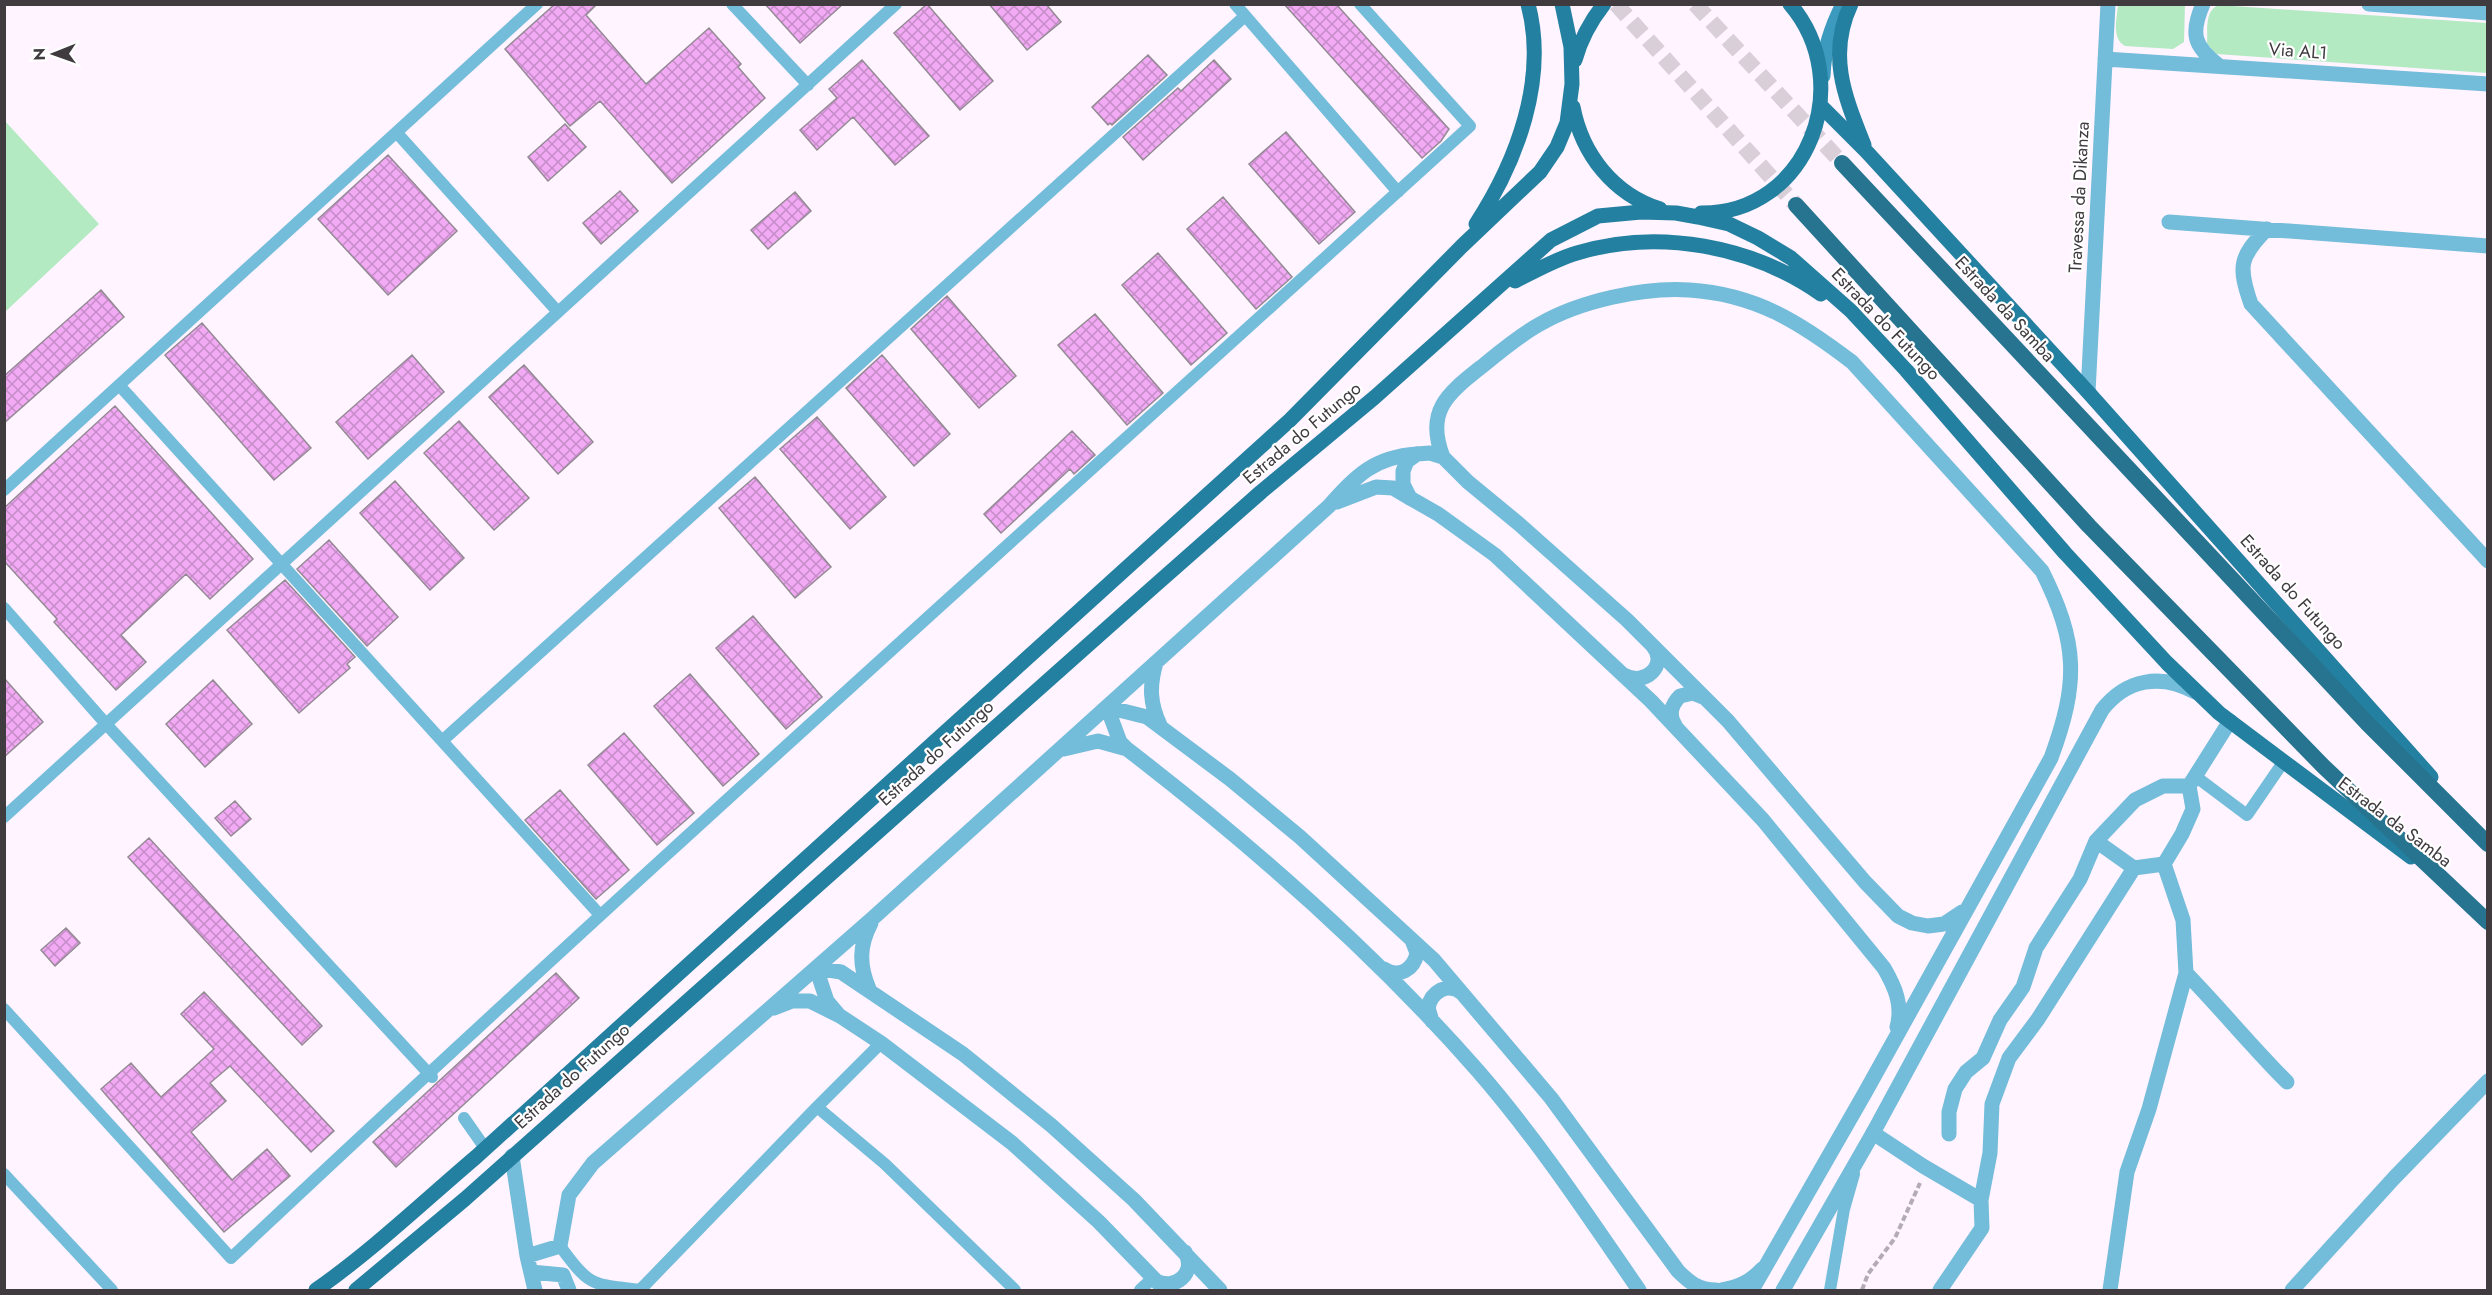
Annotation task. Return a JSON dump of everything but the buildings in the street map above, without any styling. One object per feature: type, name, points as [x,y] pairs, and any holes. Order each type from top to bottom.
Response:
[{"type":"highway","name":"Estrada da Samba","points":[[1842,163],[2139,482]]},
{"type":"highway","name":"Estrada do Futungo","points":[[1796,205],[2089,526],[2324,767]]},
{"type":"highway","name":"Estrada do Futungo","points":[[2139,482],[2359,714],[2487,844]]},
{"type":"highway","name":"Estrada da Samba","points":[[2324,767],[2455,891]]},
{"type":"highway","points":[[2455,891],[2487,922]]},
{"type":"main road","points":[[1462,246],[1495,195],[1520,136],[1529,97],[1533,60],[1532,20],[1527,4]]},
{"type":"main road","points":[[1562,4],[1571,47],[1576,124],[1588,151],[1606,176],[1621,189],[1638,200],[1676,213],[1716,213],[1735,209],[1771,190],[1799,162],[1817,126],[1821,106],[1824,56],[1830,30],[1843,4]]},
{"type":"main road","points":[[1572,84],[1580,42],[1604,4]]},
{"type":"main road","points":[[1790,4],[1804,23],[1814,43],[1822,85]]},
{"type":"main road","points":[[1851,4],[1846,16],[1839,50],[1843,94],[1866,151]]},
{"type":"main road","name":"Estrada do Futungo","points":[[316,1290],[346,1269],[389,1233],[485,1148],[1290,420],[1462,246],[1540,172],[1557,147],[1567,123],[1572,84]]},
{"type":"main road","name":"Estrada do Futungo","points":[[1821,106],[1866,151],[2088,392],[2369,706],[2487,844]]},
{"type":"main road","name":"Estrada do Futungo","points":[[356,1290],[512,1156],[1261,492],[1375,397],[1551,240],[1598,216],[1641,212],[1676,213],[1729,224],[1791,258],[1859,320],[2072,561],[2199,694],[2230,721],[2284,761]]},
{"type":"main road","points":[[1499,288],[1577,253],[1623,244],[1670,242],[1720,249],[1768,265],[1815,290],[1859,320]]},
{"type":"main road","name":"Estrada da Samba","points":[[2284,761],[2455,891]]},
{"type":"street","name":"Travessa da Dikanza","points":[[2088,392],[2108,4]]},
{"type":"street","points":[[2203,4],[2198,16],[2196,33],[2200,51],[2218,65]]},
{"type":"street","points":[[2369,4],[2487,13]]},
{"type":"street","name":"Via AL1","points":[[2105,59],[2487,84]]},
{"type":"street","points":[[2169,222],[2487,246]]},
{"type":"street","points":[[2267,229],[2252,245],[2242,265],[2244,283],[2251,304],[2487,561]]},
{"type":"street","points":[[1752,1290],[1892,1044],[1967,908],[2055,748],[2068,700],[2072,668],[2059,606],[2042,571],[1852,362],[1816,335],[1775,310],[1734,296],[1688,290],[1637,293],[1603,300],[1540,323],[1512,342],[1463,382],[1440,407],[1436,423],[1436,440],[1443,457],[1467,482],[1519,524],[1652,645],[1775,774],[1865,882],[1898,916],[1912,923],[1928,926],[1944,924],[1957,918],[1967,908]]},
{"type":"street","points":[[527,1256],[560,1246],[569,1195],[593,1163],[873,918],[1329,506],[1348,485],[1372,465],[1397,455],[1430,453],[1443,457]]},
{"type":"street","points":[[1410,498],[1403,484],[1402,471],[1407,461],[1417,454]]},
{"type":"street","points":[[1329,506],[1352,494],[1376,487],[1393,488],[1438,514],[1495,555],[1624,675],[1676,726],[1763,820],[1884,968],[1896,990],[1899,1005],[1899,1020],[1892,1044]]},
{"type":"street","points":[[1624,675],[1637,680],[1654,670],[1657,657],[1652,645]]},
{"type":"street","points":[[1156,663],[1152,677],[1152,709],[1160,726]]},
{"type":"street","points":[[1783,1290],[1857,1161],[2107,704],[2112,697],[2127,687],[2160,681],[2181,684],[2199,694]]},
{"type":"street","points":[[1676,726],[1672,721],[1672,707],[1680,696],[1694,693],[1705,699]]},
{"type":"street","points":[[1107,706],[1147,717],[1160,726],[1300,837],[1434,960],[1551,1098],[1678,1271],[1702,1290],[1716,1290]]},
{"type":"street","points":[[1107,706],[1120,742],[1126,749],[1278,872],[1381,968],[1479,1072],[1547,1157],[1639,1290]]},
{"type":"street","points":[[2110,1290],[2127,1172],[2150,1109],[2186,973],[2183,920],[2164,864],[2182,834],[2193,809],[2192,781],[2230,721]]},
{"type":"street","points":[[1058,751],[1084,742],[1098,741],[1126,749]]},
{"type":"street","points":[[1949,1134],[1949,1112],[1955,1089],[1966,1072],[1983,1058],[2000,1020],[2023,987],[2036,948],[2080,879],[2096,841],[2135,800],[2163,786],[2192,781]]},
{"type":"street","points":[[2096,841],[2134,868],[2164,864]]},
{"type":"street","points":[[1940,1290],[1982,1228],[1982,1200],[1990,1153],[1992,1104],[2009,1058],[2038,1019],[2134,868]]},
{"type":"street","points":[[869,989],[863,973],[861,955],[863,939],[873,918]]},
{"type":"street","points":[[1381,968],[1394,973],[1407,970],[1412,966],[1417,953],[1412,939]]},
{"type":"street","points":[[816,968],[841,972],[963,1054],[1052,1126],[1134,1200],[1220,1290]]},
{"type":"street","points":[[816,968],[827,1001],[840,1016]]},
{"type":"street","points":[[2186,973],[2240,1034],[2287,1082]]},
{"type":"street","points":[[1432,1021],[1429,1015],[1429,1001],[1438,991],[1452,988],[1464,995]]},
{"type":"street","points":[[766,1011],[792,1001],[810,1001],[840,1016],[881,1043],[1012,1143],[1099,1222],[1165,1290]]},
{"type":"street","points":[[1983,1058],[2001,1079]]},
{"type":"street","points":[[2292,1290],[2394,1178],[2487,1081]]},
{"type":"street","points":[[1873,1132],[1923,1166],[1982,1200]]},
{"type":"street","points":[[512,1156],[527,1256],[535,1290]]},
{"type":"street","points":[[1153,1278],[1165,1284],[1179,1282],[1187,1271],[1188,1258],[1185,1252]]},
{"type":"street","points":[[1722,1290],[1746,1283],[1767,1265]]},
{"type":"street","points":[[531,1272],[563,1275],[569,1290]]},
{"type":"lane","points":[[4,490],[537,4]]},
{"type":"lane","points":[[732,4],[807,85]]},
{"type":"lane","points":[[4,817],[896,4]]},
{"type":"lane","points":[[1235,4],[1398,192]]},
{"type":"lane","points":[[4,1010],[231,1258],[430,1076],[600,915],[1470,126],[1360,4]]},
{"type":"lane","points":[[442,741],[1245,16]]},
{"type":"lane","points":[[396,133],[558,312]]},
{"type":"lane","points":[[119,385],[600,915]]},
{"type":"lane","points":[[4,608],[106,724],[430,1076]]},
{"type":"lane","points":[[2192,781],[2247,815],[2284,761]]},
{"type":"lane","points":[[560,1246],[579,1273],[598,1285],[640,1290],[881,1043]]},
{"type":"lane","points":[[818,1107],[885,1164],[1016,1290]]},
{"type":"lane","points":[[464,1118],[485,1148]]},
{"type":"lane","points":[[1830,1290],[1844,1209],[1857,1161]]},
{"type":"lane","points":[[4,1174],[112,1290]]},
{"type":"lane","points":[[1140,1290],[1153,1278]]},
{"type":"path","points":[[1862,1290],[1868,1274],[1895,1238],[1926,1170],[1923,1166]]},
{"type":"green space","points":[[2118,5],[2185,5],[2184,42],[2173,49],[2125,46],[2116,33]]},
{"type":"green space","points":[[2218,5],[2487,23],[2487,73],[2216,54],[2207,44],[2207,27],[2211,12]]},
{"type":"green space","points":[[5,121],[99,224],[5,312]]},
{"type":"tunnel","points":[[1616,4],[1796,205]]},
{"type":"tunnel","points":[[1695,4],[1842,163]]}]
